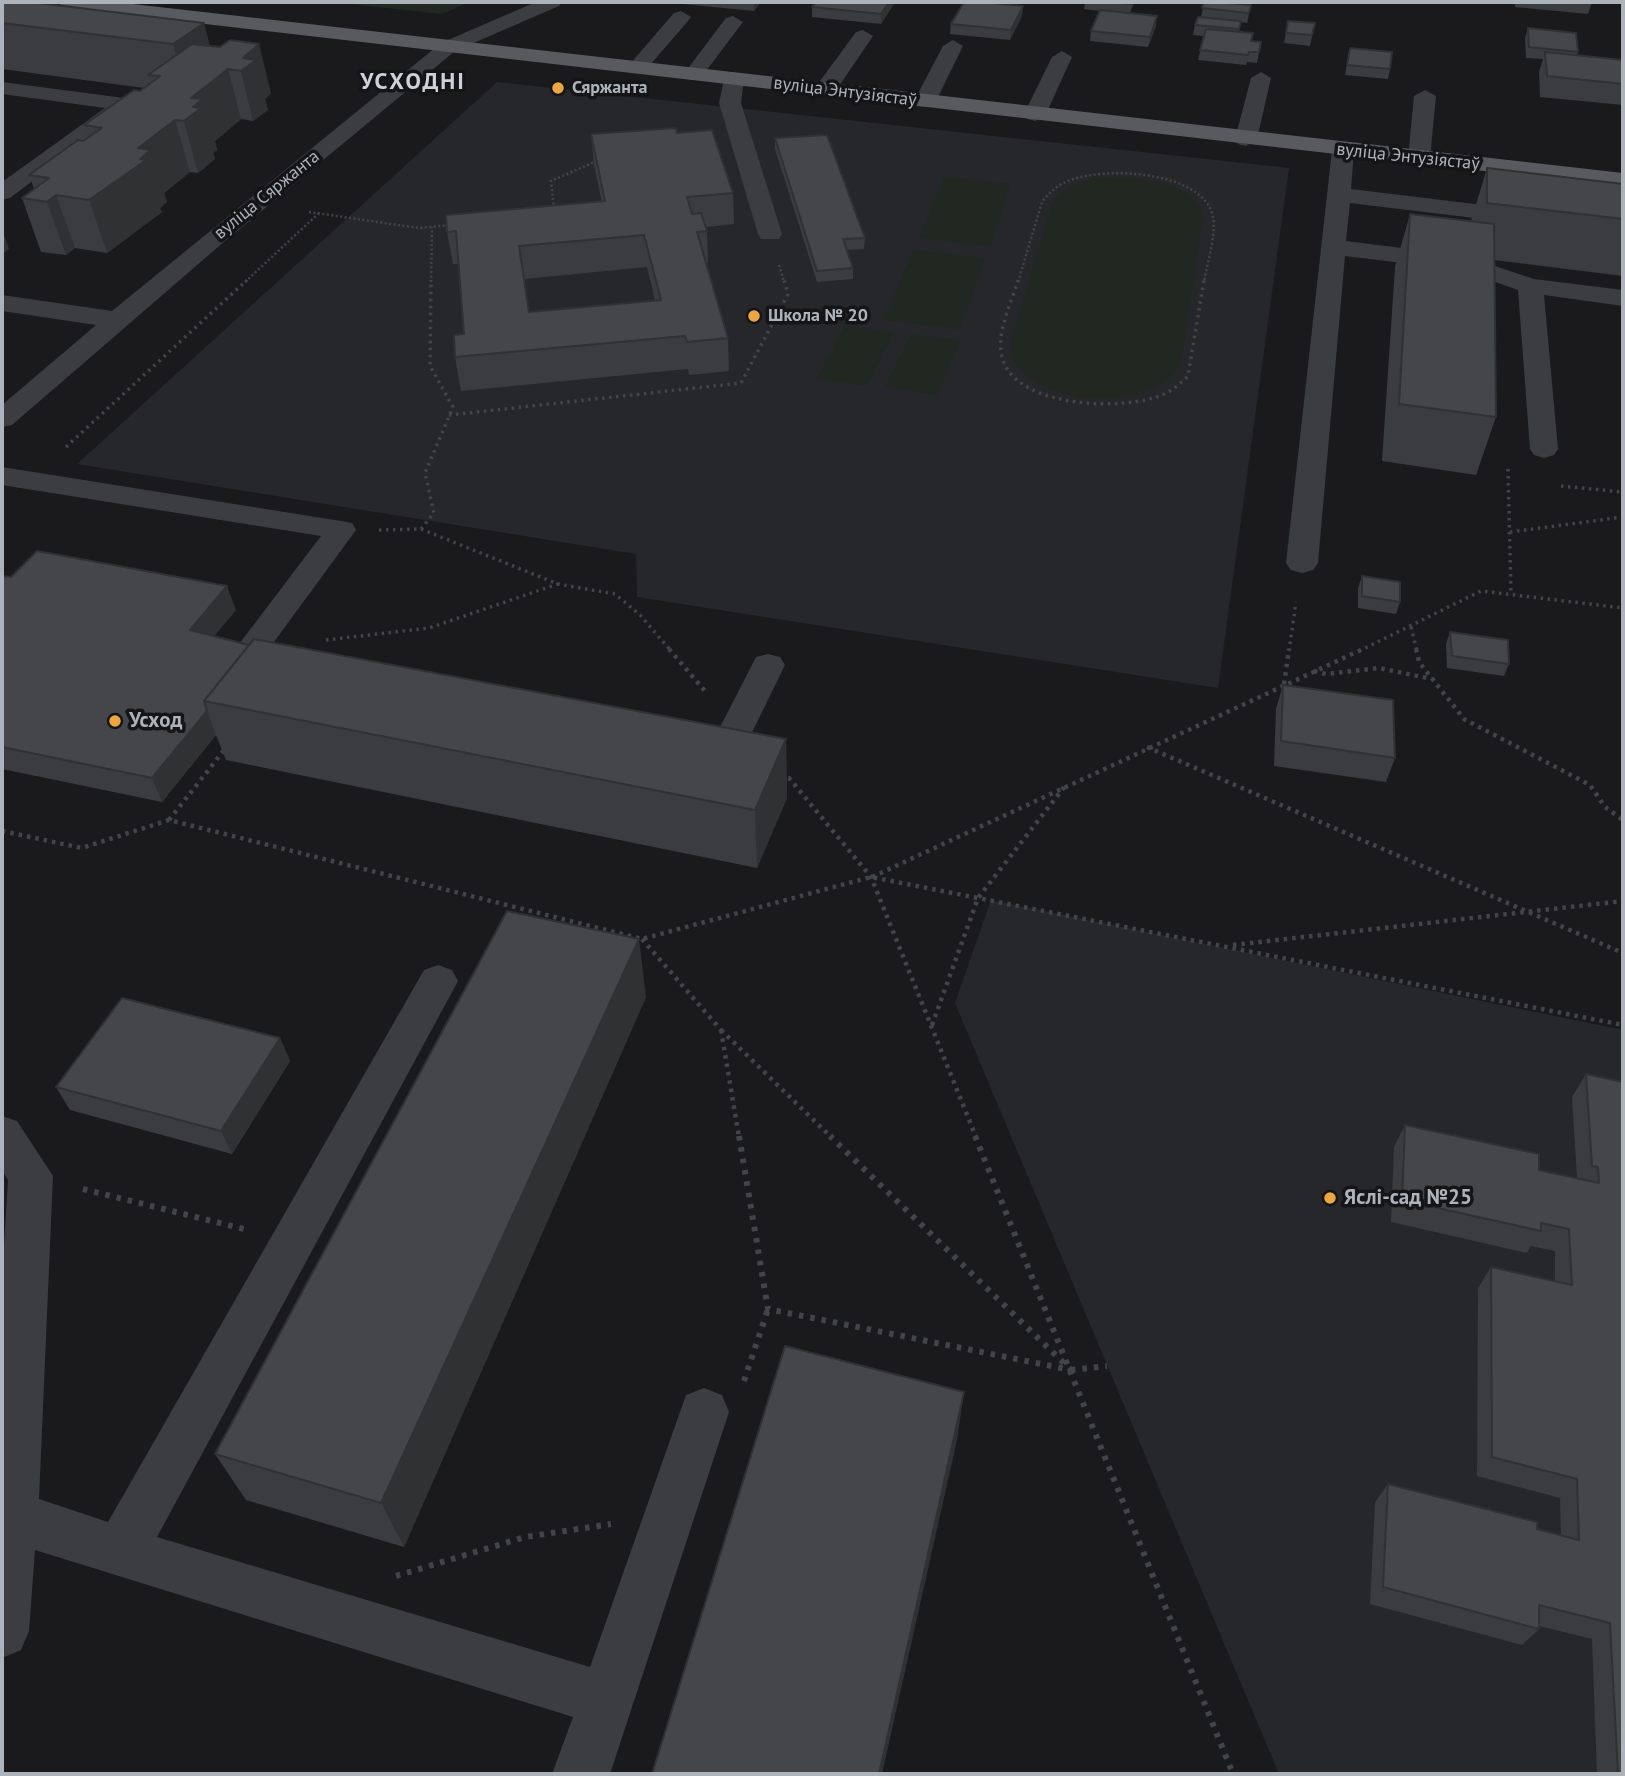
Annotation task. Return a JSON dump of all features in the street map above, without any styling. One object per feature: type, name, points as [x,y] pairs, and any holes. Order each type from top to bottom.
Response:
[{"type":"main road","name":"вуліца Энтузіястаў","points":[[66,2],[1623,180]]},
{"type":"street","name":"вуліца Сяржанта","points":[[2,419],[256,204],[448,47],[552,2]]},
{"type":"street","points":[[637,68],[681,17]]},
{"type":"street","points":[[693,75],[733,22]]},
{"type":"street","points":[[825,90],[863,36]]},
{"type":"street","points":[[925,102],[953,46]]},
{"type":"street","points":[[1035,114],[1062,57]]},
{"type":"street","points":[[1246,139],[1261,78]]},
{"type":"street","points":[[734,79],[730,103],[770,234]]},
{"type":"street","points":[[2,88],[124,104],[2,193]]},
{"type":"street","points":[[1419,158],[1425,96]]},
{"type":"street","points":[[1302,563],[1343,150]]},
{"type":"street","points":[[1339,195],[1623,229]]},
{"type":"street","points":[[1334,247],[1465,263],[1530,286],[1623,298]]},
{"type":"street","points":[[1530,286],[1544,449]]},
{"type":"street","points":[[2,303],[117,320]]},
{"type":"street","points":[[17,478],[341,530],[250,652],[305,666]]},
{"type":"street","points":[[671,741],[725,752],[768,665]]},
{"type":"street","points":[[120,1552],[438,981]]},
{"type":"street","points":[[2,1134],[31,1176],[12,1516],[2,1631]]},
{"type":"street","points":[[581,1774],[704,1412]]},
{"type":"street","points":[[12,1516],[120,1552],[607,1700]]},
{"type":"path","points":[[554,216],[551,181],[609,158]]},
{"type":"path","points":[[1134,174],[1175,182],[1192,190],[1212,209],[1214,219],[1192,364],[1188,376],[1177,387],[1137,402],[1085,404],[1037,391],[1005,368],[999,355],[999,342],[1042,202],[1047,193],[1073,179],[1092,175],[1134,174]]},
{"type":"path","points":[[256,204],[419,228],[459,224]]},
{"type":"path","points":[[17,478],[319,213]]},
{"type":"path","points":[[421,529],[434,513],[425,473],[453,407],[430,366],[432,227]]},
{"type":"path","points":[[449,415],[741,383],[788,293],[770,234]]},
{"type":"path","points":[[1508,480],[1521,481]]},
{"type":"path","points":[[1559,485],[1623,492]]},
{"type":"path","points":[[1510,532],[1623,517]]},
{"type":"path","points":[[341,530],[421,529],[558,584],[615,594],[640,615],[708,696],[761,773],[789,778],[871,877],[1233,1774]]},
{"type":"path","points":[[1284,684],[1302,563]]},
{"type":"path","points":[[305,666],[318,640],[429,628],[558,584]]},
{"type":"path","points":[[2,831],[82,848],[169,820],[642,939],[871,877],[1146,747],[1411,627],[1482,591],[1623,608]]},
{"type":"path","points":[[1411,627],[1419,662],[1464,719],[1590,785],[1605,807],[1623,820]]},
{"type":"path","points":[[1314,671],[1326,674],[1378,668],[1433,680]]},
{"type":"path","points":[[169,820],[228,744]]},
{"type":"path","points":[[1146,747],[1623,953]]},
{"type":"path","points":[[932,1025],[978,898],[1065,785]]},
{"type":"path","points":[[871,877],[1623,1025]]},
{"type":"path","points":[[1226,946],[1532,914],[1623,901]]},
{"type":"path","points":[[642,939],[721,1030],[1071,1370]]},
{"type":"path","points":[[721,1030],[768,1309],[1071,1370],[1107,1366]]},
{"type":"path","points":[[31,1176],[292,1242]]},
{"type":"path","points":[[388,1579],[526,1537],[669,1515]]},
{"type":"shaded area","points":[[331,2],[470,2],[442,14]]},
{"type":"shaded area","name":"Школа № 20","points":[[497,82],[1289,168],[1218,688],[637,597],[636,554],[77,464]]},
{"type":"shaded area","points":[[944,177],[1011,184],[990,246],[919,238]]},
{"type":"shaded area","points":[[1100,178],[1134,178],[1166,185],[1186,193],[1200,208],[1203,218],[1181,362],[1167,380],[1145,392],[1087,398],[1058,392],[1034,381],[1017,364],[1010,343],[1052,204],[1067,188],[1077,183]]},
{"type":"shaded area","points":[[913,250],[985,258],[960,329],[884,320]]},
{"type":"shaded area","points":[[845,326],[894,333],[867,386],[817,378]]},
{"type":"shaded area","points":[[911,334],[960,341],[937,395],[885,387]]},
{"type":"shaded area","name":"Яслі-сад №25","points":[[991,900],[1623,1030],[1623,1774],[1279,1774],[955,1003]]},
{"type":"building","points":[[2,2],[30,2],[204,23],[173,44],[2,23]]},
{"type":"building","points":[[816,2],[889,2],[881,14],[812,7]]},
{"type":"building","points":[[964,2],[1023,6],[1011,30],[951,24]]},
{"type":"building","points":[[1204,2],[1251,5],[1249,13],[1202,8]]},
{"type":"building","points":[[1100,10],[1157,16],[1150,37],[1091,31]]},
{"type":"building","points":[[1198,17],[1241,21],[1239,29],[1195,25]]},
{"type":"building","points":[[1288,21],[1315,23],[1312,35],[1286,33]]},
{"type":"building","points":[[1528,28],[1576,33],[1578,52],[1529,47]]},
{"type":"building","points":[[1206,29],[1253,33],[1251,41],[1261,42],[1259,52],[1249,52],[1248,55],[1200,50]]},
{"type":"building","points":[[230,40],[259,44],[243,58],[256,60],[241,71],[228,69],[191,98],[203,99],[193,107],[201,108],[184,121],[175,120],[138,148],[151,150],[140,159],[146,160],[89,200],[56,195],[47,202],[22,198],[49,178],[29,175],[78,140],[83,141],[102,128],[84,125],[134,90],[140,91],[160,76],[148,75],[192,44],[220,47]]},
{"type":"building","points":[[1350,48],[1392,52],[1390,69],[1347,65]]},
{"type":"building","points":[[1545,52],[1623,60],[1623,84],[1547,76]]},
{"type":"building","points":[[676,128],[677,133],[712,130],[733,193],[687,197],[692,214],[701,213],[707,231],[697,232],[728,338],[687,342],[685,336],[455,357],[454,335],[464,334],[456,231],[447,232],[446,215],[605,201],[591,134]],"holes":[[[644,235],[661,300],[529,312],[519,246]]]},
{"type":"building","points":[[827,135],[865,238],[843,239],[853,268],[817,271],[775,138]]},
{"type":"building","points":[[1487,168],[1623,184],[1623,219],[1487,203]]},
{"type":"building","points":[[1410,214],[1494,224],[1496,417],[1399,404]]},
{"type":"building","name":"Усход","points":[[37,551],[227,586],[190,630],[249,645],[204,701],[207,711],[152,778],[2,747],[2,576],[11,577]]},
{"type":"building","points":[[1362,576],[1400,582],[1400,602],[1362,596]]},
{"type":"building","points":[[1450,632],[1508,640],[1509,664],[1452,656]]},
{"type":"building","points":[[254,639],[786,739],[755,810],[204,701]]},
{"type":"building","points":[[1283,685],[1393,700],[1395,758],[1281,741]]},
{"type":"building","points":[[507,911],[639,939],[381,1503],[215,1454]]},
{"type":"building","points":[[122,998],[280,1038],[221,1131],[56,1087]]},
{"type":"building","points":[[1586,1074],[1623,1082],[1623,1774],[1618,1774],[1610,1623],[1539,1605],[1539,1629],[1383,1587],[1388,1484],[1537,1522],[1537,1529],[1579,1540],[1577,1479],[1492,1457],[1491,1267],[1572,1285],[1569,1229],[1541,1223],[1541,1231],[1402,1200],[1405,1125],[1539,1154],[1539,1170],[1599,1183],[1598,1167],[1592,1166]]},
{"type":"building","points":[[785,1346],[964,1392],[879,1774],[652,1774]]},
{"type":"place","name":"Сяржанта","points":[[558,88]]},
{"type":"place","name":"Школа № 20","points":[[754,316]]},
{"type":"place","name":"Усход","points":[[115,721]]},
{"type":"place","name":"Яслі-сад №25","points":[[1330,1198]]},
{"type":"district","name":"УСХОДНІ","points":[[413,82]]}]
